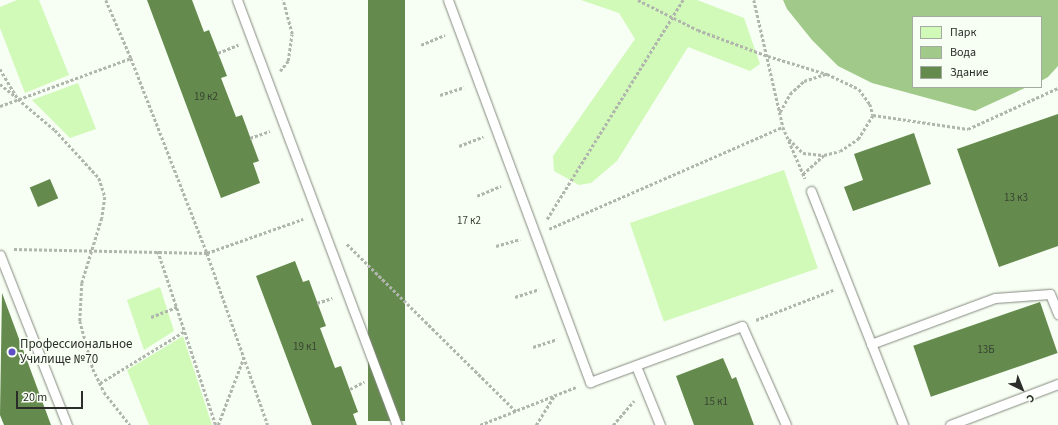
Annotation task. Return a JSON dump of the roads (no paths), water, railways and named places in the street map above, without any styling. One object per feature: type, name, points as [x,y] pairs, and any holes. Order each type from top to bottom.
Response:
[{"type":"lane","points":[[237,0],[397,425]]},
{"type":"lane","points":[[448,0],[537,234],[590,382],[742,326],[786,425]]},
{"type":"lane","points":[[811,191],[903,425]]},
{"type":"lane","points":[[0,255],[67,425]]},
{"type":"lane","points":[[871,344],[995,298],[1050,294],[1058,314]]},
{"type":"lane","points":[[636,366],[660,425]]},
{"type":"lane","points":[[950,425],[1058,384]]},
{"type":"water","points":[[783,0],[1058,0],[1058,66],[1048,77],[1042,80],[1042,16],[912,16],[912,88],[1025,88],[975,111],[872,83],[838,66],[812,40],[787,9]]},
{"type":"place","name":"Профессиональное Училище №70","points":[[12,352]]}]
